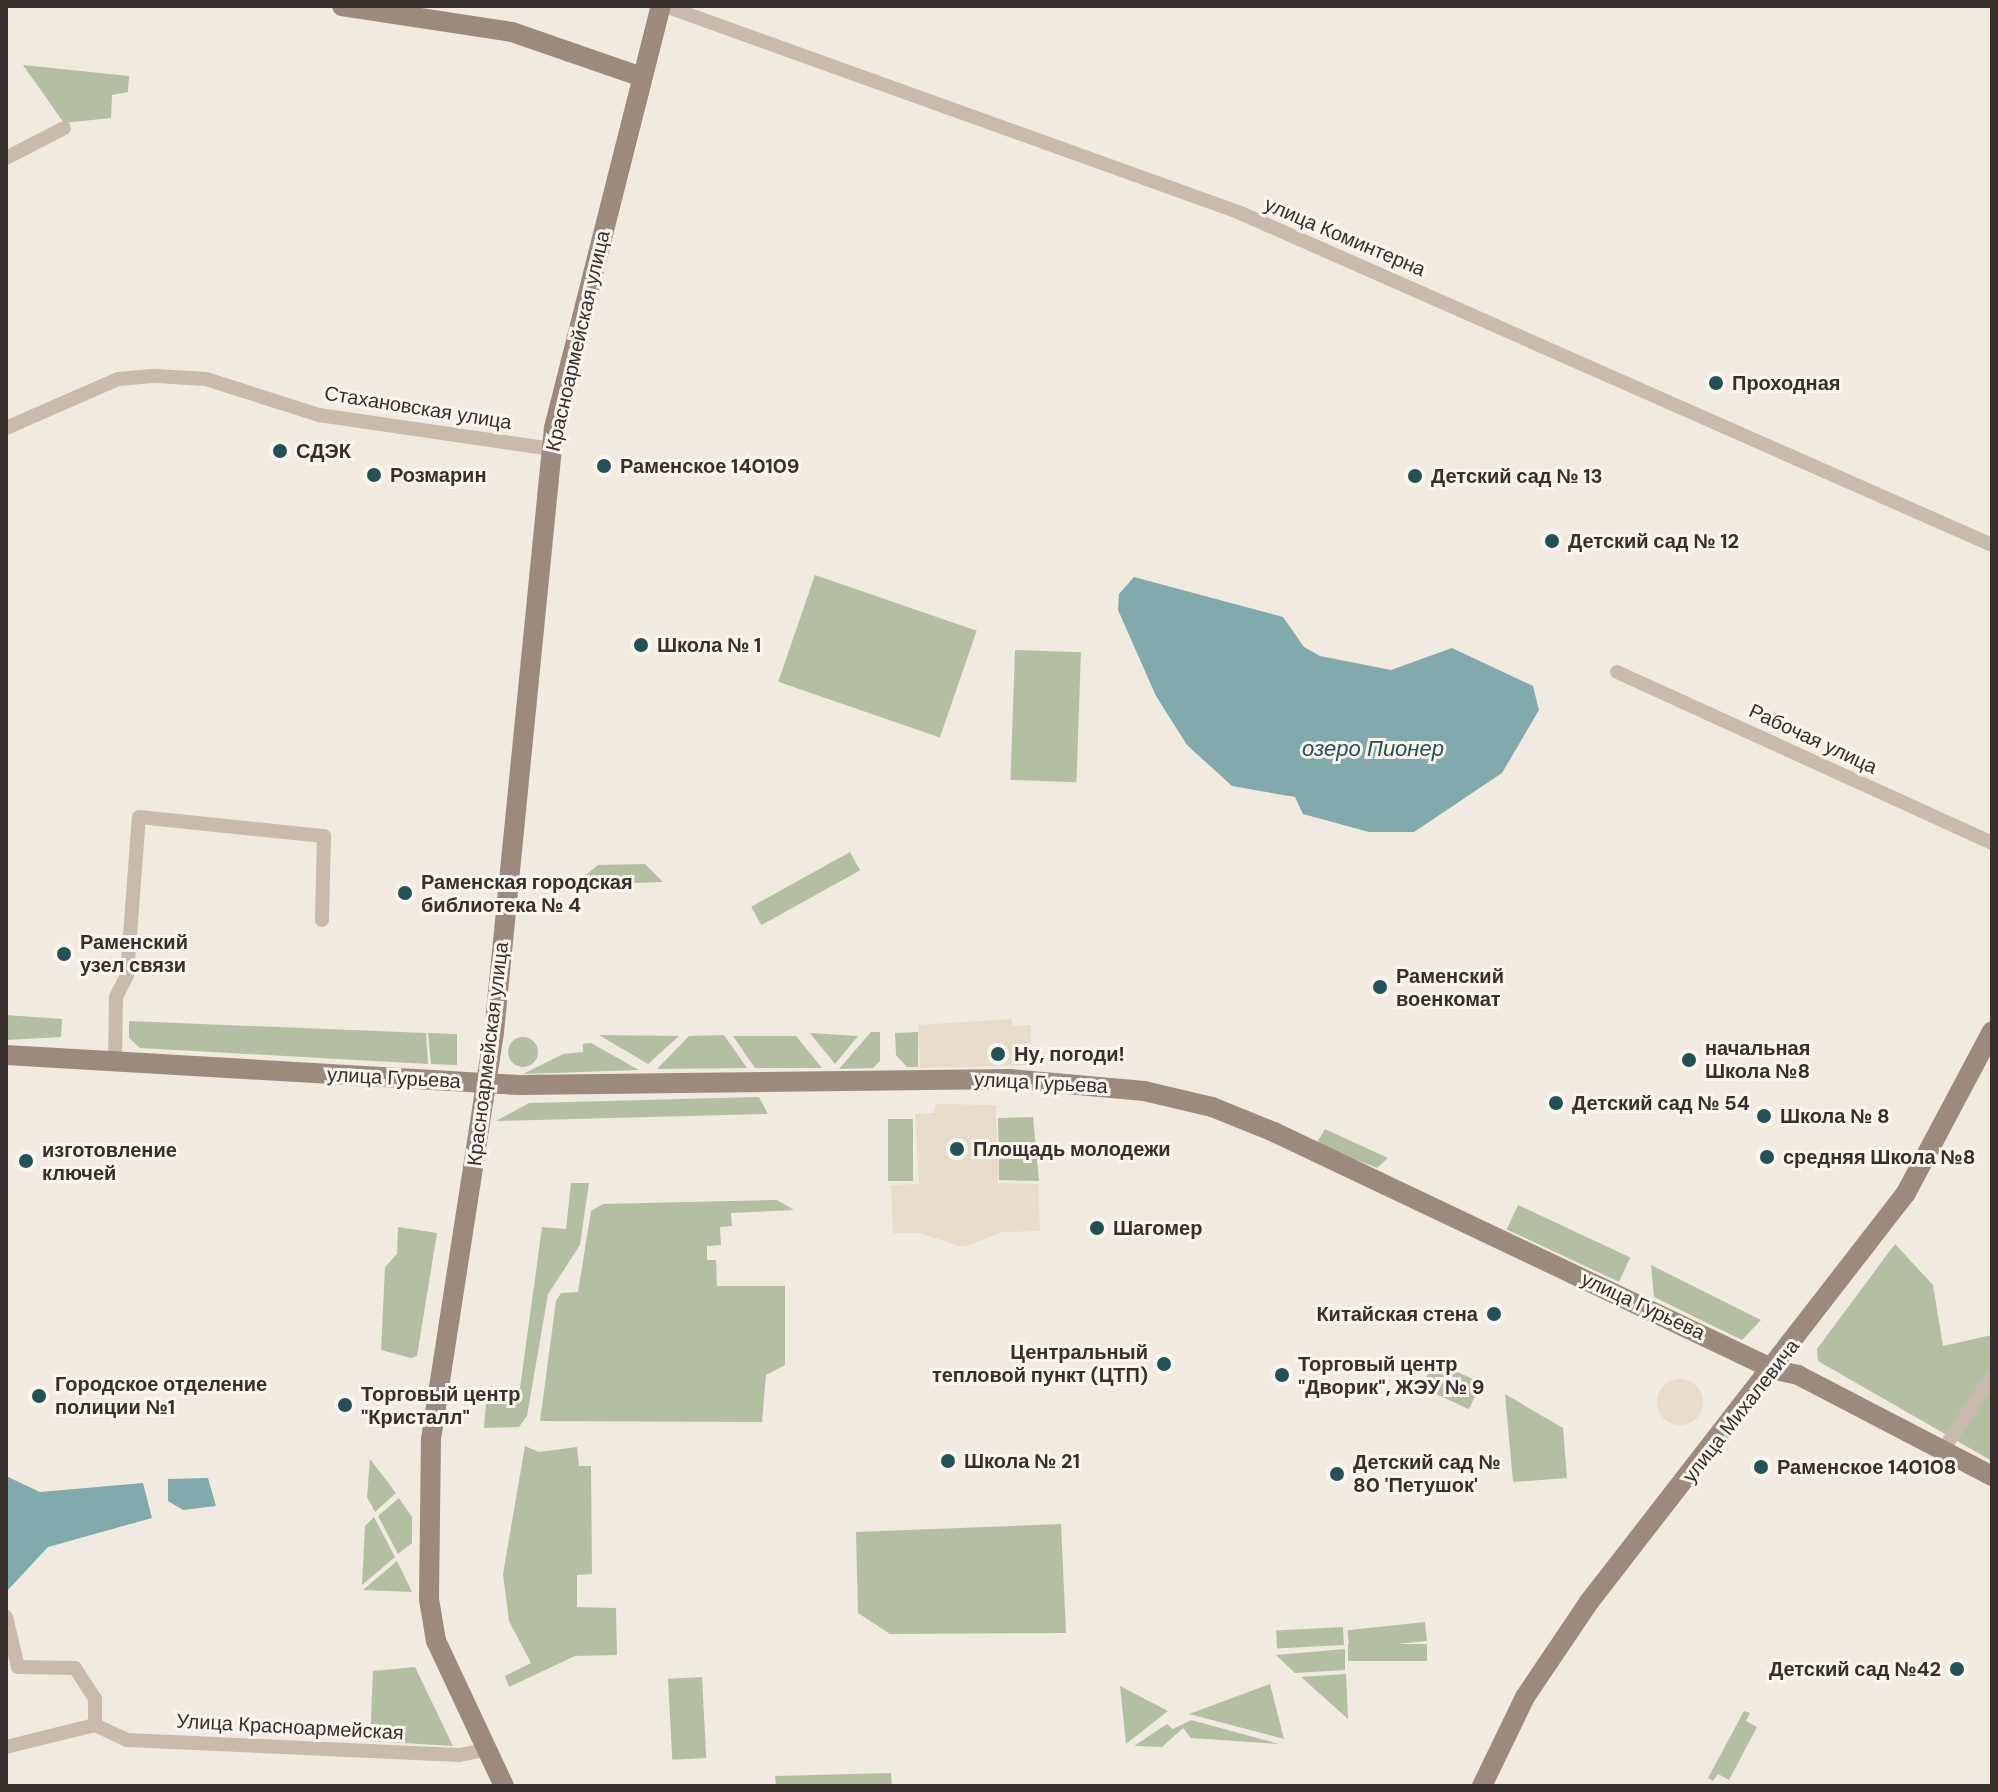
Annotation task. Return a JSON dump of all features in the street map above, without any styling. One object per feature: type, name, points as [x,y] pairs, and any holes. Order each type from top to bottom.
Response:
[{"type":"main road","points":[[342,6],[512,32],[642,77],[663,6]]},
{"type":"main road","name":"Красноармейская улица","points":[[504,1786],[436,1641],[429,1599],[429,1479],[486,1084],[551,449],[642,77]]},
{"type":"main road","name":"улица Михалевича","points":[[1482,1786],[1525,1697],[1589,1602],[1775,1370],[1906,1193],[1992,1031]]},
{"type":"main road","name":"улица Гурьева","points":[[6,1055],[486,1084],[1010,1079],[1090,1082],[1175,1098],[1274,1132],[1775,1370],[1798,1375],[1992,1476]]},
{"type":"street","name":"улица Коминтерна","points":[[663,6],[1238,212],[1992,545]]},
{"type":"street","points":[[6,158],[64,128]]},
{"type":"street","name":"Стахановская улица","points":[[6,428],[118,379],[156,376],[206,379],[319,415],[551,449]]},
{"type":"street","name":"Рабочая улица","points":[[1617,672],[1992,843]]},
{"type":"street","points":[[115,1061],[116,997],[127,975],[139,817],[324,836],[322,920]]},
{"type":"street","points":[[1943,1450],[1992,1376]]},
{"type":"street","points":[[6,1617],[18,1667],[75,1668],[95,1699],[95,1725],[6,1747]]},
{"type":"street","name":"Улица Красноармейская","points":[[95,1725],[127,1740],[459,1755],[485,1750]]},
{"type":"green space","points":[[23,65],[129,76],[128,92],[112,95],[111,118],[64,123]]},
{"type":"green space","points":[[815,575],[977,631],[940,738],[778,682]]},
{"type":"green space","points":[[1015,650],[1081,652],[1076,782],[1010,780]]},
{"type":"green space","points":[[850,852],[860,870],[761,925],[751,907]]},
{"type":"green space","points":[[645,864],[663,882],[574,885],[598,865]]},
{"type":"green space","points":[[6,1015],[62,1019],[61,1037],[6,1040]]},
{"type":"green space","points":[[129,1021],[426,1033],[428,1064],[140,1048],[129,1038]]},
{"type":"green space","points":[[871,1032],[880,1032],[880,1061],[873,1068],[839,1069]]},
{"type":"green space","points":[[918,1032],[918,1067],[907,1067],[896,1055],[895,1033]]},
{"type":"green space","points":[[428,1033],[457,1034],[457,1065],[431,1064]]},
{"type":"green space","points":[[810,1033],[858,1036],[835,1064]]},
{"type":"green space","points":[[599,1035],[679,1036],[648,1064]]},
{"type":"green space","points":[[724,1035],[747,1068],[657,1069],[689,1036]]},
{"type":"green space","points":[[733,1036],[796,1036],[822,1068],[755,1068]]},
{"type":"green space","points":[[523,1037],[534,1041],[538,1052],[534,1063],[523,1067],[512,1063],[508,1052],[512,1041]]},
{"type":"green space","points":[[591,1043],[639,1070],[523,1074],[563,1054],[583,1052],[583,1044]]},
{"type":"green space","points":[[759,1097],[768,1114],[496,1121],[529,1103]]},
{"type":"green space","points":[[1033,1117],[1039,1181],[999,1180],[998,1118]]},
{"type":"green space","points":[[888,1119],[913,1119],[913,1181],[888,1181]]},
{"type":"green space","points":[[1325,1129],[1388,1158],[1377,1168],[1316,1144]]},
{"type":"green space","points":[[571,1183],[589,1183],[580,1245],[548,1294],[527,1416],[519,1427],[484,1428],[487,1391],[519,1396],[542,1227],[566,1229]]},
{"type":"green space","points":[[777,1200],[794,1210],[731,1213],[732,1226],[720,1227],[721,1245],[707,1246],[707,1260],[716,1260],[717,1286],[785,1286],[785,1365],[766,1375],[762,1422],[540,1421],[556,1301],[561,1293],[578,1292],[591,1211],[603,1204]]},
{"type":"green space","points":[[1518,1205],[1630,1257],[1619,1282],[1507,1229]]},
{"type":"green space","points":[[398,1227],[437,1233],[417,1356],[411,1358],[381,1350],[385,1267],[397,1254]]},
{"type":"green space","points":[[1895,1244],[1933,1285],[1943,1346],[1992,1335],[1992,1461],[1818,1361],[1817,1349]]},
{"type":"green space","points":[[1651,1265],[1761,1320],[1742,1340],[1654,1297]]},
{"type":"green space","points":[[1434,1361],[1481,1383],[1469,1409],[1422,1387]]},
{"type":"green space","points":[[1505,1394],[1563,1428],[1567,1478],[1513,1482]]},
{"type":"green space","points":[[525,1446],[539,1452],[577,1447],[579,1466],[591,1466],[592,1574],[577,1575],[577,1607],[616,1608],[617,1655],[575,1656],[509,1687],[505,1676],[531,1663],[509,1621],[503,1574]]},
{"type":"green space","points":[[370,1459],[396,1493],[375,1512],[367,1497]]},
{"type":"green space","points":[[399,1498],[412,1517],[412,1543],[398,1554],[378,1516]]},
{"type":"green space","points":[[374,1517],[395,1557],[362,1585],[365,1526]]},
{"type":"green space","points":[[1061,1524],[1066,1633],[890,1634],[858,1613],[856,1532]]},
{"type":"green space","points":[[397,1561],[412,1592],[363,1590]]},
{"type":"green space","points":[[1425,1622],[1427,1641],[1349,1649],[1347,1630]]},
{"type":"green space","points":[[1343,1627],[1344,1645],[1277,1648],[1276,1631]]},
{"type":"green space","points":[[1348,1644],[1427,1644],[1427,1661],[1348,1661]]},
{"type":"green space","points":[[1345,1649],[1345,1670],[1295,1673],[1276,1655]]},
{"type":"green space","points":[[415,1667],[453,1746],[370,1741],[373,1671]]},
{"type":"green space","points":[[1346,1674],[1348,1719],[1301,1677]]},
{"type":"green space","points":[[702,1677],[706,1758],[672,1760],[668,1679]]},
{"type":"green space","points":[[1270,1684],[1284,1739],[1189,1714]]},
{"type":"green space","points":[[1120,1686],[1168,1711],[1126,1744]]},
{"type":"green space","points":[[1744,1711],[1750,1713],[1746,1721],[1757,1727],[1729,1780],[1718,1774],[1713,1781],[1708,1778]]},
{"type":"green space","points":[[1191,1720],[1279,1744],[1191,1738],[1183,1728],[1162,1747],[1134,1746],[1167,1724],[1173,1729]]},
{"type":"green space","points":[[891,1773],[892,1786],[776,1786],[775,1776]]},
{"type":"shaded area","points":[[1012,1019],[1013,1026],[1031,1025],[1030,1065],[920,1068],[918,1025]]},
{"type":"shaded area","name":"Площадь молодежи","points":[[936,1104],[996,1105],[998,1183],[1038,1184],[1040,1231],[1003,1232],[963,1247],[919,1233],[893,1233],[891,1185],[919,1184],[915,1114],[934,1113]]},
{"type":"shaded area","points":[[1680,1379],[1696,1386],[1703,1402],[1696,1418],[1680,1425],[1664,1418],[1657,1402],[1664,1386]]},
{"type":"water","name":"озеро Пионер","points":[[1134,577],[1283,617],[1304,647],[1320,656],[1391,670],[1452,648],[1533,686],[1539,710],[1502,773],[1414,832],[1369,832],[1303,814],[1295,797],[1232,786],[1187,745],[1156,696],[1118,610],[1119,594]]},
{"type":"water","points":[[6,1476],[40,1492],[143,1483],[152,1518],[48,1547],[6,1592]]},
{"type":"water","points":[[208,1478],[216,1506],[183,1510],[168,1501],[168,1479]]},
{"type":"place","name":"Проходная","points":[[1716,383]]},
{"type":"place","name":"СДЭК","points":[[280,451]]},
{"type":"place","name":"Раменское 140109","points":[[604,466]]},
{"type":"place","name":"Розмарин","points":[[374,475]]},
{"type":"place","name":"Детский сад № 13","points":[[1415,476]]},
{"type":"place","name":"Детский сад № 12","points":[[1552,541]]},
{"type":"place","name":"Школа № 1","points":[[641,645]]},
{"type":"place","name":"Раменская городская библиотека № 4","points":[[405,893]]},
{"type":"place","name":"Раменский узел связи","points":[[64,954]]},
{"type":"place","name":"Раменский военкомат","points":[[1380,987]]},
{"type":"place","name":"Ну, погоди!","points":[[998,1054]]},
{"type":"place","name":"начальная Школа №8","points":[[1689,1060]]},
{"type":"place","name":"Детский сад № 54","points":[[1556,1103]]},
{"type":"place","name":"Школа № 8","points":[[1764,1116]]},
{"type":"place","name":"Площадь молодежи","points":[[957,1149]]},
{"type":"place","name":"средняя Школа №8","points":[[1767,1157]]},
{"type":"place","name":"изготовление ключей","points":[[26,1161]]},
{"type":"place","name":"Шагомер","points":[[1097,1228]]},
{"type":"place","name":"Китайская стена","points":[[1494,1314]]},
{"type":"place","name":"Центральный тепловой пункт (ЦТП)","points":[[1164,1364]]},
{"type":"place","name":"Торговый центр \"Дворик\", ЖЭУ № 9","points":[[1282,1375]]},
{"type":"place","name":"Городское отделение полиции №1","points":[[39,1396]]},
{"type":"place","name":"Торговый центр \"Кристалл\"","points":[[345,1405]]},
{"type":"place","name":"Школа № 21","points":[[948,1461]]},
{"type":"place","name":"Раменское 140108","points":[[1761,1467]]},
{"type":"place","name":"Детский сад № 80 'Петушок'","points":[[1337,1474]]},
{"type":"place","name":"Детский сад №42","points":[[1957,1669]]}]
